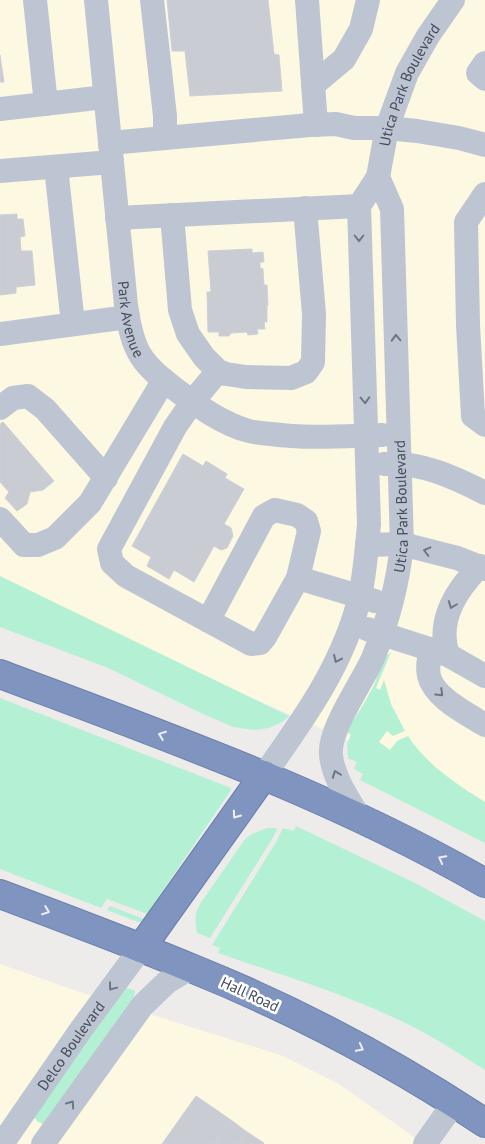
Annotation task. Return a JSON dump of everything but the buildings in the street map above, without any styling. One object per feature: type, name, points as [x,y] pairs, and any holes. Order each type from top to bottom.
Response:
[{"type":"highway","points":[[0,674],[264,775],[359,817],[485,883]]},
{"type":"highway","points":[[141,948],[264,775]]},
{"type":"highway","name":"Hall Road","points":[[0,894],[191,968],[317,1025],[383,1061],[485,1123]]},
{"type":"street","points":[[35,0],[46,104]]},
{"type":"street","name":"Park Avenue","points":[[96,0],[129,329],[139,353],[155,374],[192,402],[215,417],[251,432],[298,437],[398,434]]},
{"type":"street","points":[[152,0],[165,116],[165,138]]},
{"type":"street","points":[[307,0],[316,125]]},
{"type":"street","points":[[313,85],[344,58],[361,28],[368,0]]},
{"type":"street","name":"Utica Park Boulevard","points":[[264,775],[303,720],[330,674],[352,624],[360,597],[369,524],[359,206],[378,177],[387,128],[401,90],[417,55],[451,1]]},
{"type":"street","points":[[485,63],[478,73],[485,79]]},
{"type":"street","points":[[0,110],[106,97]]},
{"type":"street","points":[[0,171],[56,166],[165,138],[316,125],[336,124],[354,128],[387,128],[458,138],[485,145]]},
{"type":"street","points":[[56,166],[73,324]]},
{"type":"street","name":"Utica Park Boulevard","points":[[359,817],[335,774],[330,754],[332,736],[364,677],[382,634],[397,584],[402,544],[392,209],[378,177]]},
{"type":"street","points":[[485,194],[466,222],[468,325],[473,416],[485,425]]},
{"type":"street","points":[[117,218],[359,206]]},
{"type":"street","points":[[172,215],[180,310],[188,334],[204,357],[218,371],[226,374],[246,377],[291,378],[306,372],[313,362],[314,314],[305,208]]},
{"type":"street","points":[[468,325],[485,302]]},
{"type":"street","points":[[0,334],[128,317]]},
{"type":"street","points":[[208,621],[264,516],[275,510],[297,515],[306,521],[309,532],[298,578],[260,643],[252,644],[208,621],[126,576],[112,563],[109,549],[176,426],[192,402],[218,371]]},
{"type":"street","points":[[0,520],[24,545],[38,545],[55,538],[90,504],[164,380]]},
{"type":"street","points":[[0,408],[14,398],[28,396],[45,409],[106,478]]},
{"type":"street","points":[[367,466],[400,463],[420,466],[440,472],[485,493]]},
{"type":"street","points":[[367,545],[402,544],[457,558],[482,568],[462,585],[450,609],[444,643],[440,652],[428,664],[430,677],[436,691],[485,725]]},
{"type":"street","points":[[298,578],[391,606]]},
{"type":"street","points":[[352,624],[440,652],[485,676]]},
{"type":"street","name":"Delco Boulevard","points":[[5,1128],[141,948]]},
{"type":"street","points":[[5,1128],[42,1144],[142,1006],[167,982],[191,968]]},
{"type":"street","points":[[425,1144],[454,1103]]},
{"type":"shaded area","points":[[0,0],[485,0],[485,812],[391,759],[0,588]]},
{"type":"shaded area","points":[[0,964],[74,990],[283,1056],[339,1084],[424,1144],[0,1144]]},
{"type":"green space","points":[[0,576],[289,716],[282,722],[269,728],[254,730],[233,727],[108,668],[0,627]]},
{"type":"green space","points":[[391,652],[376,688],[380,690],[384,680],[391,704],[405,731],[393,736],[387,731],[379,742],[390,750],[397,741],[408,736],[433,765],[485,802],[485,843],[360,780],[363,774],[354,769],[357,762],[348,758],[347,744],[351,735],[346,731],[373,687],[384,659]]},
{"type":"green space","points":[[0,698],[231,788],[147,914],[107,899],[101,908],[0,869]]},
{"type":"green space","points":[[296,826],[415,883],[485,921],[485,1070],[426,1034],[369,1006],[218,953],[220,948],[212,945],[283,828],[294,831]]},
{"type":"green space","points":[[267,828],[276,828],[277,830],[210,938],[197,933],[196,918],[200,904],[245,839]]},
{"type":"green space","points":[[110,906],[144,919],[138,922],[107,910]]},
{"type":"green space","points":[[126,988],[134,990],[133,998],[45,1122],[43,1124],[38,1122],[34,1117],[100,1021]]}]
